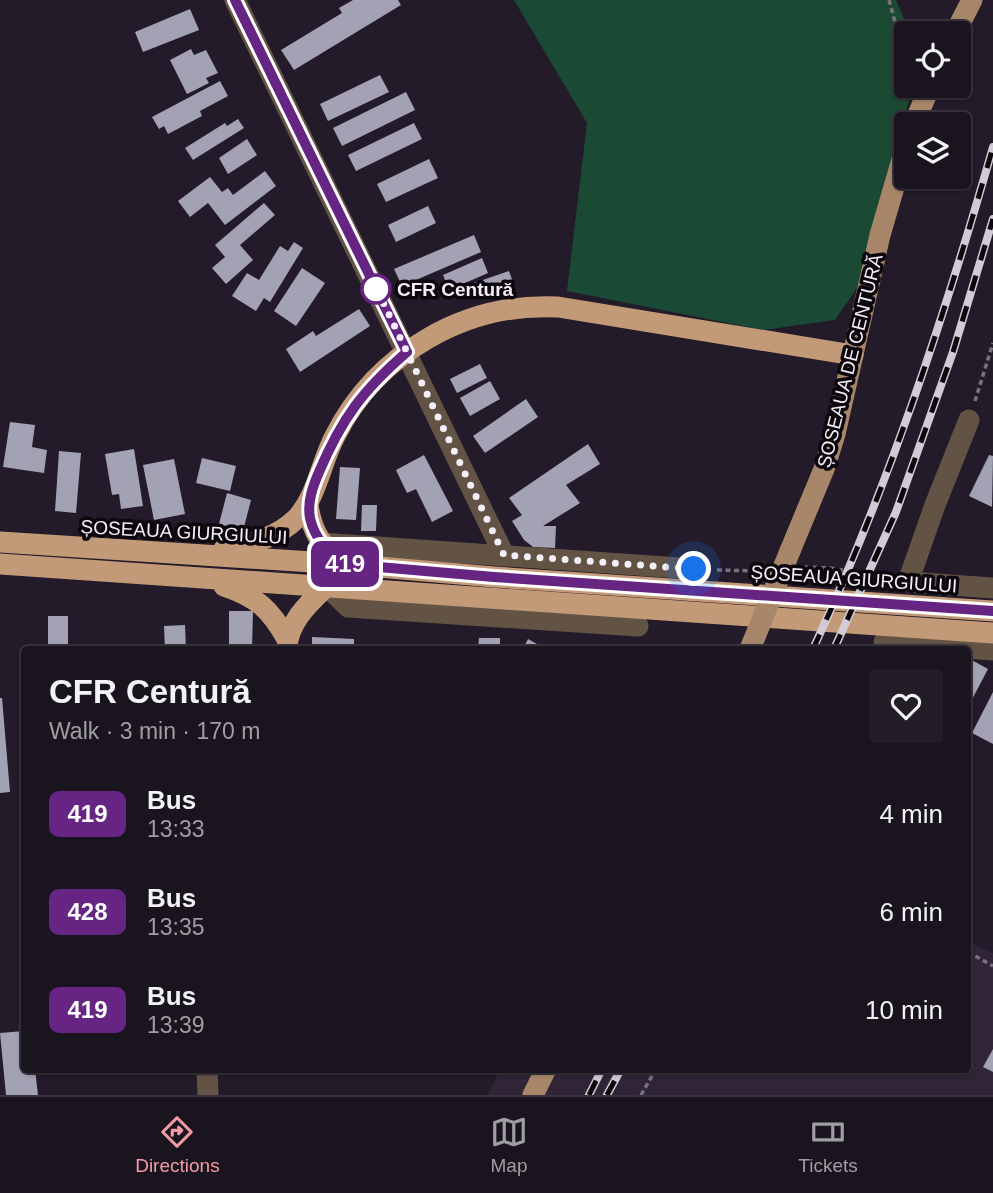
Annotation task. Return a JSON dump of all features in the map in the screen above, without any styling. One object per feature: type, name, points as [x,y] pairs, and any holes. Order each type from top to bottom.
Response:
[{"type":"highway","points":[[197,555],[263,540],[294,520],[308,505],[335,435],[357,401],[381,374],[407,352],[429,336],[467,319],[532,306],[569,308],[853,355]]},
{"type":"highway","points":[[308,505],[310,519],[320,543],[344,564]]},
{"type":"highway","name":"ȘOSEAUA GIURGIULUI","points":[[0,542],[993,611]]},
{"type":"highway","points":[[0,564],[993,633]]},
{"type":"highway","points":[[196,578],[250,596],[267,610],[287,644]]},
{"type":"highway","points":[[287,644],[309,603],[327,586]]},
{"type":"main road","points":[[961,21],[972,0]]},
{"type":"main road","name":"ȘOSEAUA DE CENTURĂ","points":[[751,646],[824,469],[840,416],[880,235],[894,187]]},
{"type":"main road","points":[[533,1095],[545,1073]]},
{"type":"street","points":[[235,0],[504,555]]},
{"type":"street","points":[[970,420],[935,505],[908,582],[993,588]]},
{"type":"street","points":[[320,543],[694,569]]},
{"type":"street","points":[[327,586],[348,607],[638,626]]},
{"type":"street","points":[[884,642],[938,646]]},
{"type":"street","points":[[971,648],[993,650]]},
{"type":"street","points":[[207,1073],[208,1095]]},
{"type":"path","points":[[889,0],[895,21]]},
{"type":"path","points":[[970,420],[993,343]]},
{"type":"path","points":[[971,955],[993,966]]},
{"type":"path","points":[[641,1095],[654,1073]]},
{"type":"shaded area","points":[[971,943],[993,953],[993,1095],[487,1095],[499,1073],[971,1073]]},
{"type":"green space","points":[[514,0],[896,0],[905,21],[894,21],[894,98],[910,98],[906,112],[894,112],[894,155],[857,288],[835,320],[763,330],[567,291],[587,123]]},
{"type":"building","points":[[353,0],[398,0],[401,5],[294,70],[281,50],[342,13],[339,8]]},
{"type":"building","points":[[190,9],[199,30],[143,52],[135,32]]},
{"type":"building","points":[[191,49],[194,55],[206,50],[218,73],[206,78],[209,83],[187,94],[170,60]]},
{"type":"building","points":[[380,75],[389,92],[328,121],[320,104]]},
{"type":"building","points":[[220,81],[228,96],[200,111],[202,116],[168,134],[164,126],[159,129],[152,117]]},
{"type":"building","points":[[406,92],[415,110],[342,146],[333,128]]},
{"type":"building","points":[[238,119],[244,128],[193,160],[185,148],[225,123],[227,126]]},
{"type":"building","points":[[414,123],[422,139],[356,171],[348,155]]},
{"type":"building","points":[[247,139],[257,155],[228,174],[219,158]]},
{"type":"building","points":[[429,159],[438,178],[386,202],[377,184]]},
{"type":"building","points":[[265,171],[276,186],[225,225],[208,203],[190,217],[178,201],[210,177],[222,192],[228,188],[233,195]]},
{"type":"building","points":[[264,203],[275,215],[240,245],[253,260],[226,284],[212,268],[225,257],[215,245]]},
{"type":"building","points":[[428,206],[436,223],[396,242],[388,225]]},
{"type":"building","points":[[474,235],[481,252],[402,286],[394,269]]},
{"type":"building","points":[[294,242],[303,248],[270,302],[264,298],[256,311],[232,296],[247,273],[259,280],[280,246],[288,251]]},
{"type":"building","points":[[482,258],[488,273],[449,290],[443,275]]},
{"type":"building","points":[[302,268],[325,283],[296,326],[274,311]]},
{"type":"building","points":[[509,271],[514,285],[476,299],[471,284]]},
{"type":"building","points":[[359,309],[370,326],[300,372],[286,349],[313,331],[316,336]]},
{"type":"building","points":[[480,364],[487,378],[457,393],[450,379]]},
{"type":"building","points":[[490,381],[500,399],[470,416],[460,398]]},
{"type":"building","points":[[526,399],[538,417],[485,453],[473,436]]},
{"type":"building","points":[[10,422],[35,425],[32,447],[47,450],[44,473],[3,467]]},
{"type":"building","points":[[588,444],[600,464],[566,485],[580,503],[543,526],[556,526],[555,548],[533,547],[524,540],[512,521],[522,515],[509,498]]},
{"type":"building","points":[[134,449],[143,506],[121,509],[119,494],[112,495],[105,454]]},
{"type":"building","points":[[59,451],[81,453],[76,513],[55,511]]},
{"type":"building","points":[[424,455],[453,511],[432,522],[416,489],[407,493],[396,470]]},
{"type":"building","points":[[989,455],[993,456],[992,507],[969,496]]},
{"type":"building","points":[[202,458],[236,466],[230,491],[196,483]]},
{"type":"building","points":[[174,459],[185,514],[154,520],[143,465]]},
{"type":"building","points":[[340,467],[360,468],[356,520],[336,519]]},
{"type":"building","points":[[227,493],[251,500],[243,531],[219,524]]},
{"type":"building","points":[[362,505],[377,505],[376,531],[361,531]]},
{"type":"building","points":[[229,611],[253,611],[252,646],[229,646]]},
{"type":"building","points":[[48,616],[68,616],[68,646],[48,646]]},
{"type":"building","points":[[185,625],[186,646],[165,646],[164,626]]},
{"type":"building","points":[[312,637],[354,639],[354,646],[312,646]]},
{"type":"building","points":[[479,638],[500,638],[500,646],[478,646]]},
{"type":"building","points":[[528,639],[541,646],[524,646]]},
{"type":"building","points":[[971,660],[988,669],[971,701]]},
{"type":"building","points":[[993,692],[993,744],[972,733]]},
{"type":"building","points":[[0,698],[10,792],[0,793]]},
{"type":"building","points":[[21,1031],[21,1073],[35,1073],[38,1095],[6,1095],[0,1033]]},
{"type":"building","points":[[993,1049],[993,1072],[983,1067]]},
{"type":"railway","points":[[814,646],[866,526],[913,402],[993,147]]},
{"type":"railway","points":[[835,646],[896,512],[953,352],[993,219]]},
{"type":"railway","points":[[589,1095],[600,1073]]},
{"type":"railway","points":[[607,1095],[619,1073]]},
{"type":"bus line","name":"419","points":[[235,0],[407,352],[381,374],[357,401],[335,435],[317,478],[308,505],[315,535],[327,551],[344,564],[494,577],[993,611]]},
{"type":"place","name":"CFR Centură","points":[[376,289]]},
{"type":"route","points":[[376,289],[372,279],[504,555],[694,569]]}]
